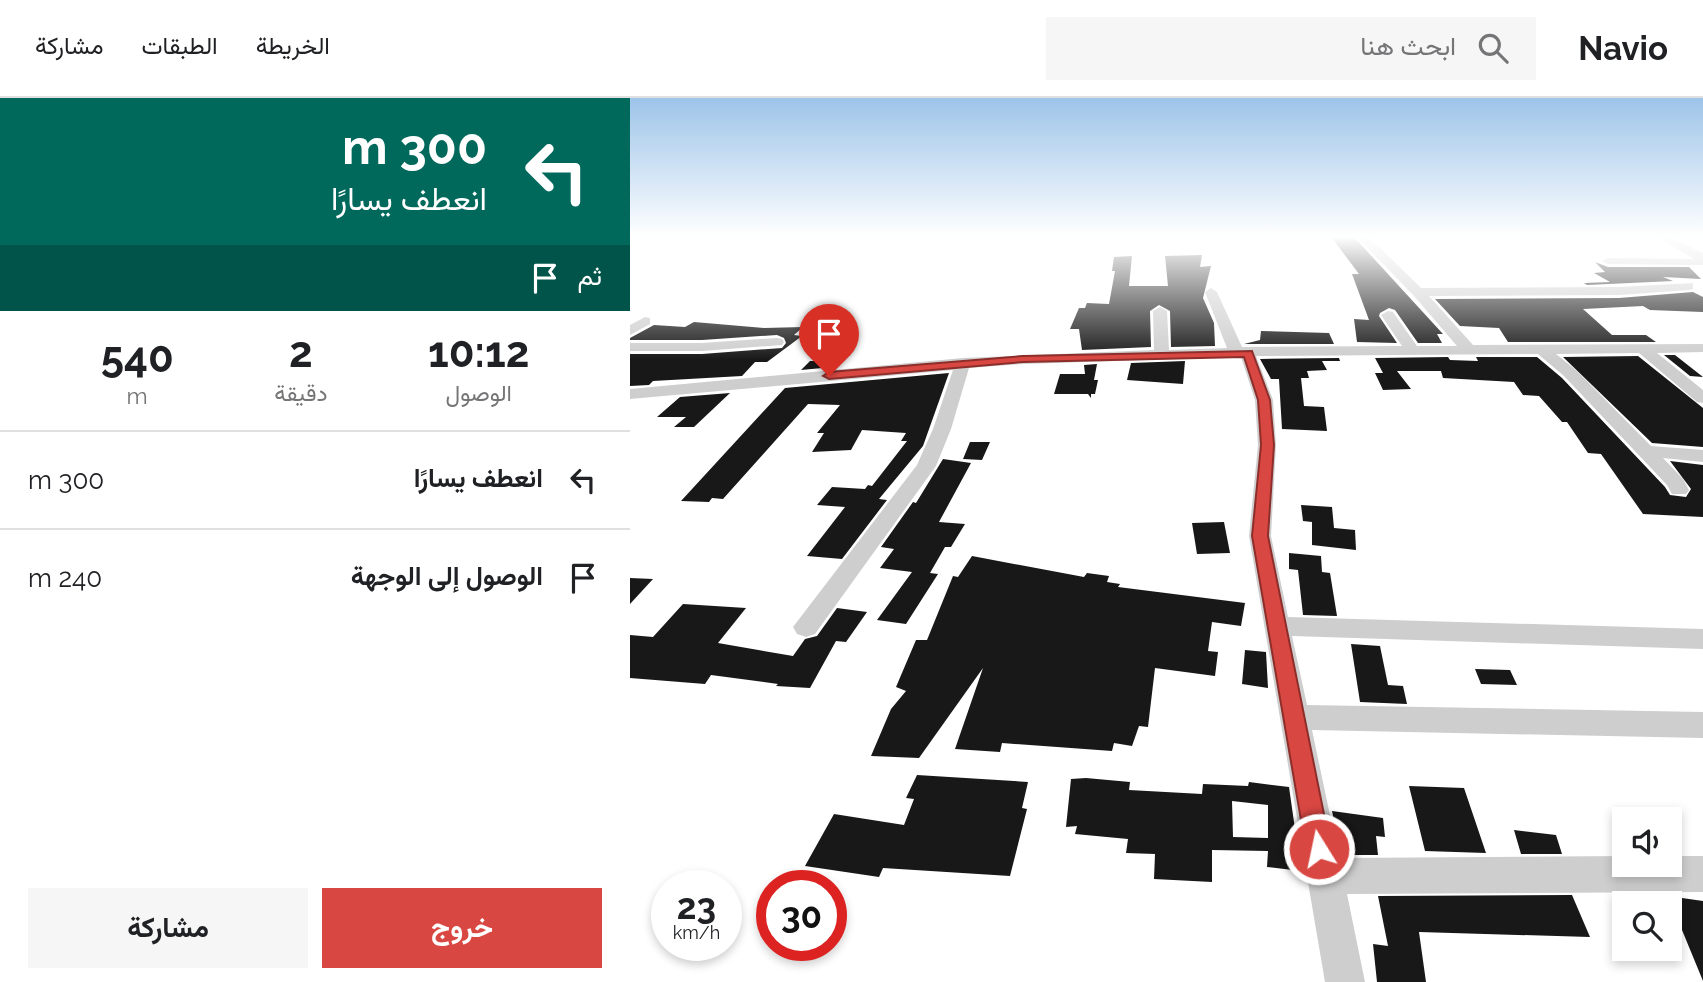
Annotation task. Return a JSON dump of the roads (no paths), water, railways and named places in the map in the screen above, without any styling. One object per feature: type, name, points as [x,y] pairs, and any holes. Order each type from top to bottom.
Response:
[{"type":"street","points":[[1403,277],[1470,351]]},
{"type":"street","points":[[1666,277],[1703,292]]},
{"type":"street","points":[[1418,292],[1619,291],[1689,286]]},
{"type":"street","points":[[1211,292],[1264,400],[1267,445],[1260,536],[1345,982]]},
{"type":"street","points":[[1160,312],[1162,354]]},
{"type":"street","points":[[1388,315],[1413,351]]},
{"type":"street","points":[[630,331],[645,321]]},
{"type":"street","points":[[630,347],[702,347],[777,342]]},
{"type":"street","points":[[630,394],[963,363],[1162,354],[1703,348]]},
{"type":"street","points":[[1643,349],[1703,398]]},
{"type":"street","points":[[1542,350],[1570,373],[1676,482],[1679,490]]},
{"type":"street","points":[[806,627],[926,466],[942,429],[963,363]]},
{"type":"street","points":[[1643,451],[1703,456]]},
{"type":"street","points":[[1278,626],[1703,639]]},
{"type":"street","points":[[1295,717],[1703,725]]},
{"type":"street","points":[[1323,876],[1703,874]]}]
